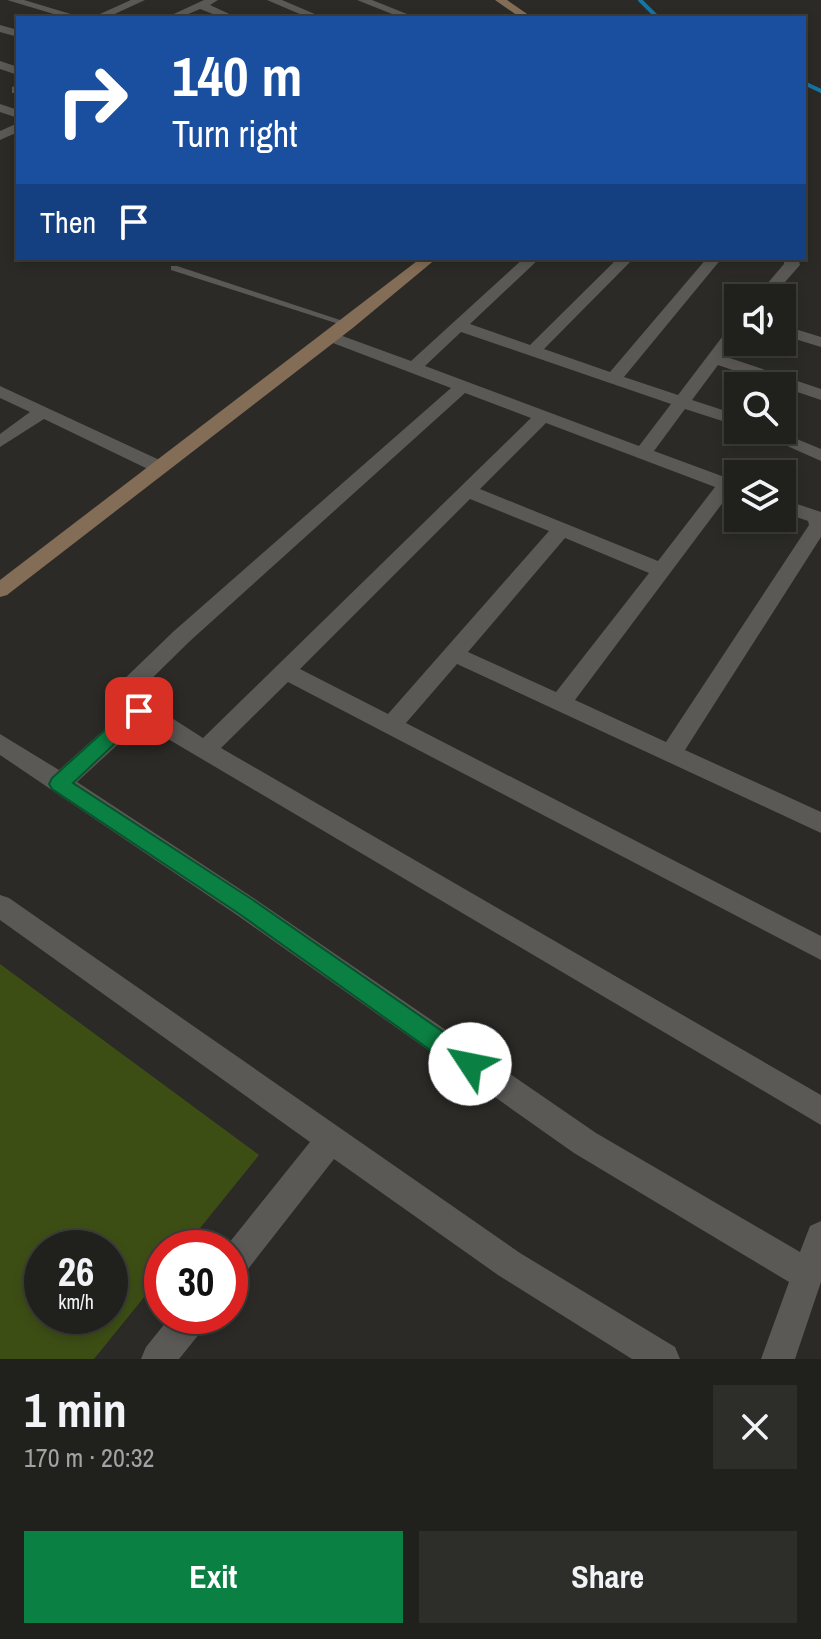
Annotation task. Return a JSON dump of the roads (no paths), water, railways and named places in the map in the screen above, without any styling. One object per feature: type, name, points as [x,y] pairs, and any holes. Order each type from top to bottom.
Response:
[{"type":"main road","points":[[500,0],[525,16]]},
{"type":"main road","points":[[0,590],[428,260]]},
{"type":"street","points":[[103,0],[125,6]]},
{"type":"street","points":[[101,16],[140,0]]},
{"type":"street","points":[[174,16],[213,0]]},
{"type":"street","points":[[272,0],[314,16]]},
{"type":"street","points":[[362,0],[406,16]]},
{"type":"street","points":[[0,9],[18,1],[72,16]]},
{"type":"street","points":[[199,5],[228,16]]},
{"type":"street","points":[[384,16],[395,12]]},
{"type":"street","points":[[415,366],[531,260]]},
{"type":"street","points":[[533,351],[625,260]]},
{"type":"street","points":[[614,378],[713,260]]},
{"type":"street","points":[[775,284],[792,265],[791,260]]},
{"type":"street","points":[[459,326],[724,416]]},
{"type":"street","points":[[796,334],[821,342]]},
{"type":"street","points":[[331,337],[724,484]]},
{"type":"street","points":[[643,453],[724,344]]},
{"type":"street","points":[[713,358],[821,395]]},
{"type":"street","points":[[464,385],[182,636],[128,689],[128,700],[139,711],[821,1111]]},
{"type":"street","points":[[0,391],[159,467]]},
{"type":"street","points":[[0,442],[43,411]]},
{"type":"street","points":[[205,750],[544,415]]},
{"type":"street","points":[[793,444],[821,456]]},
{"type":"street","points":[[468,491],[661,570]]},
{"type":"street","points":[[561,702],[661,570],[724,496]]},
{"type":"street","points":[[672,752],[819,525],[816,517],[796,510]]},
{"type":"street","points":[[390,726],[562,529]]},
{"type":"street","points":[[454,654],[821,823]]},
{"type":"street","points":[[286,671],[821,949]]},
{"type":"street","points":[[59,784],[139,711]]},
{"type":"street","points":[[0,743],[246,907],[585,1143],[808,1275]]},
{"type":"street","points":[[0,906],[509,1264],[663,1359]]},
{"type":"street","points":[[248,1244],[331,1139]]},
{"type":"street","points":[[778,1359],[821,1237]]},
{"type":"street","points":[[158,1359],[178,1334]]},
{"type":"lane","points":[[174,268],[348,324]]},
{"type":"waterway","points":[[640,0],[656,16]]},
{"type":"waterway","points":[[806,84],[821,91]]}]
